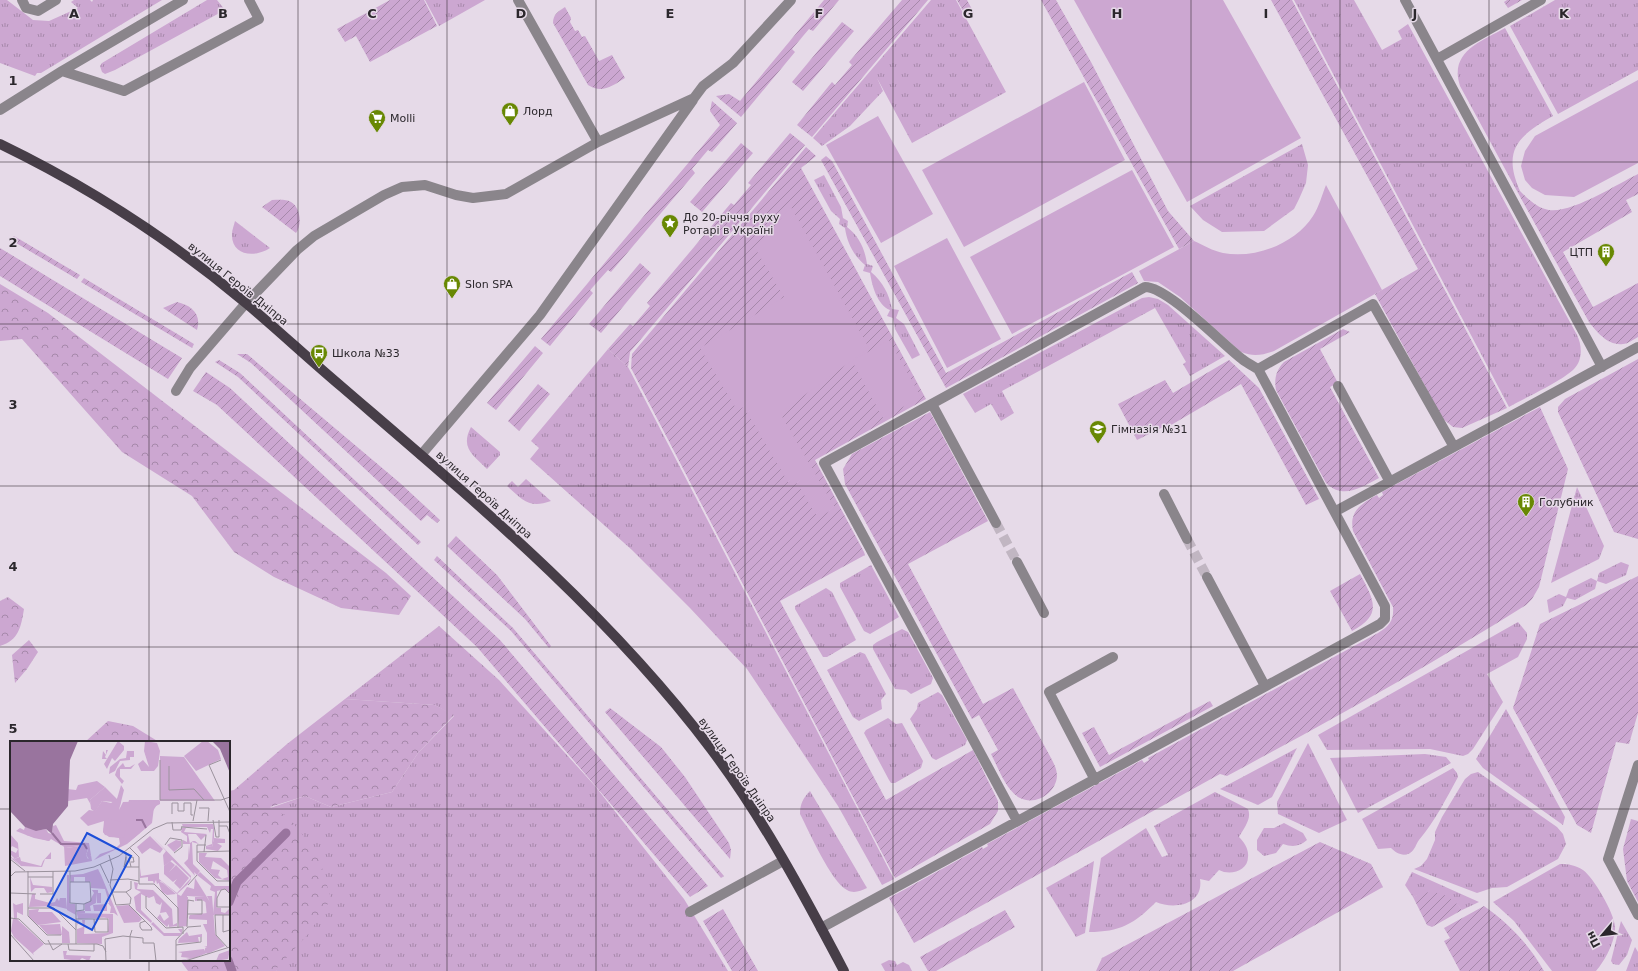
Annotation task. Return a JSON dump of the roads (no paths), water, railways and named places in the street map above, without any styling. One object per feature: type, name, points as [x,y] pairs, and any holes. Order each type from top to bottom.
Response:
[{"type":"main road","name":"вулиця Героїв Дніпра","points":[[0,144],[48,167],[118,208],[185,256],[246,303],[421,455],[586,606],[668,695],[712,751],[742,794],[783,861],[844,971]]},
{"type":"lane","points":[[22,0],[26,8],[38,11],[56,0]]},
{"type":"lane","points":[[0,110],[62,71],[183,0]]},
{"type":"lane","points":[[62,71],[124,91],[259,19],[248,0]]},
{"type":"lane","points":[[518,0],[598,142]]},
{"type":"lane","points":[[1405,0],[1602,366]]},
{"type":"lane","points":[[1436,59],[1541,0]]},
{"type":"lane","points":[[421,455],[540,315],[703,86],[733,63],[790,1]]},
{"type":"lane","points":[[176,391],[190,368],[246,303],[297,250],[314,236],[384,195],[402,187],[425,185],[456,195],[473,198],[506,194],[598,142],[694,98]]},
{"type":"lane","points":[[821,928],[1380,624],[1385,618],[1386,606],[1258,369],[1243,360],[1176,302],[1157,290],[1145,288],[824,463],[1017,821]]},
{"type":"lane","points":[[1258,369],[1373,304],[1454,447]]},
{"type":"lane","points":[[1336,511],[1638,347]]},
{"type":"lane","points":[[1338,386],[1390,482]]},
{"type":"lane","points":[[932,404],[996,523]]},
{"type":"lane","points":[[1164,494],[1187,539]]},
{"type":"lane","points":[[1017,562],[1044,613]]},
{"type":"lane","points":[[1207,577],[1265,686]]},
{"type":"lane","points":[[1095,780],[1048,692],[1114,657]]},
{"type":"lane","points":[[1638,765],[1633,796],[1608,859],[1638,915]]},
{"type":"lane","points":[[690,912],[783,861]]},
{"type":"waterway","points":[[230,900],[237,882],[286,833]]},
{"type":"waterway","points":[[228,961],[232,971]]},
{"type":"tunnel","points":[[996,523],[1017,562]]},
{"type":"tunnel","points":[[1187,539],[1207,577]]},
{"type":"place","name":"Лорд","points":[[510,126]]},
{"type":"place","name":"Molli","points":[[377,133]]},
{"type":"place","name":"До 20-річчя руху Ротарі в Україні","points":[[670,238]]},
{"type":"place","name":"ЦТП","points":[[1606,267]]},
{"type":"place","name":"Slon SPA","points":[[452,299]]},
{"type":"place","name":"Школа №33","points":[[319,368]]},
{"type":"place","name":"Гімназія №31","points":[[1098,444]]},
{"type":"place","name":"Голубник","points":[[1526,517]]}]
